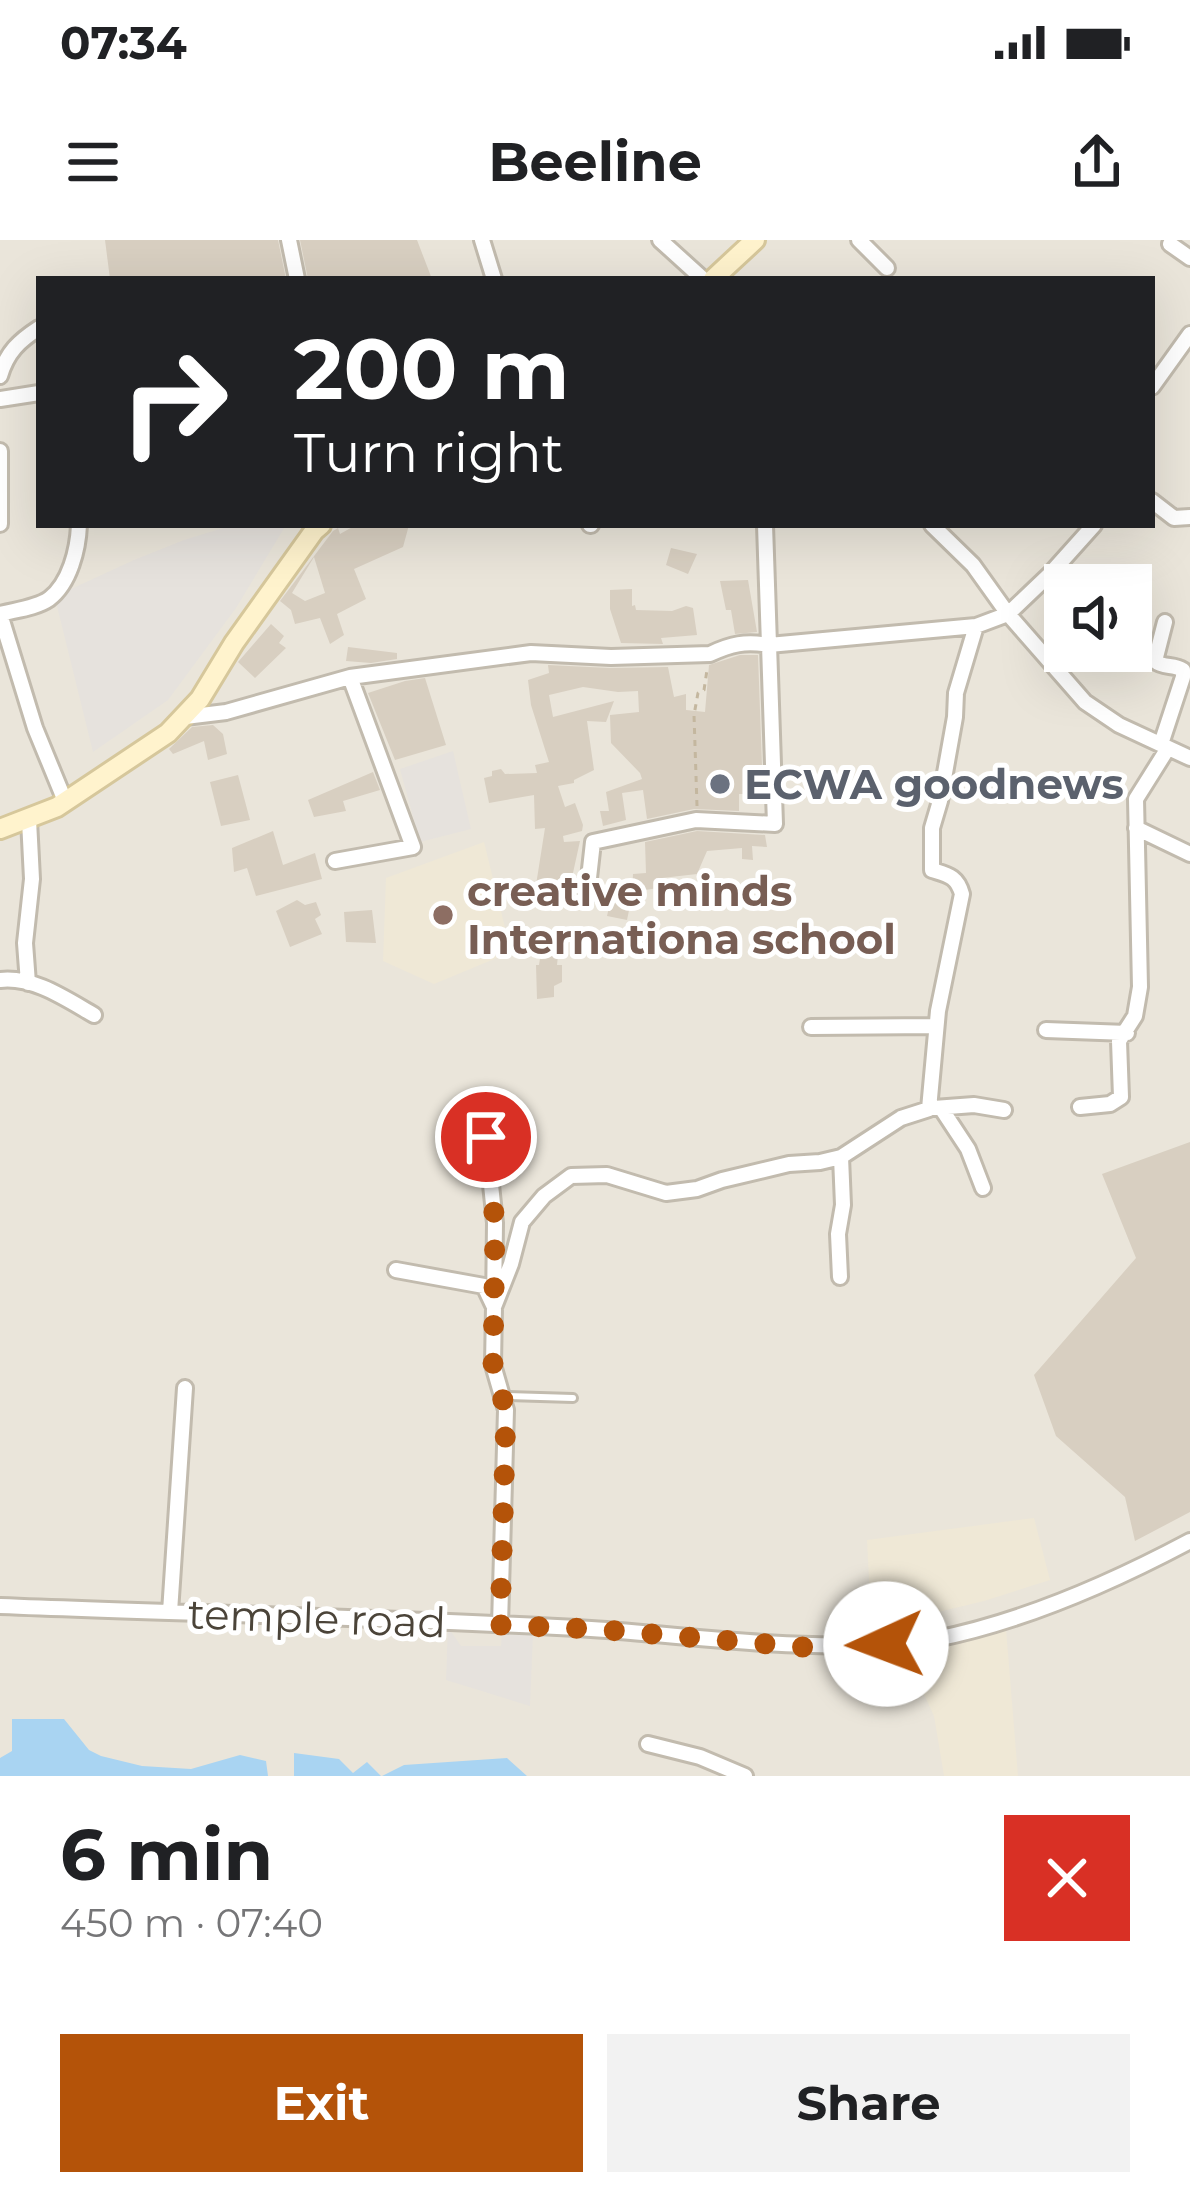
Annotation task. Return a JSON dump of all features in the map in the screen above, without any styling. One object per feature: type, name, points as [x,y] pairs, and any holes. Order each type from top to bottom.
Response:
[{"type":"street","points":[[289,240],[296,276]]},
{"type":"street","points":[[482,240],[493,276]]},
{"type":"street","points":[[660,240],[700,276]]},
{"type":"street","points":[[716,276],[755,240]]},
{"type":"street","points":[[859,240],[887,268]]},
{"type":"street","points":[[1170,244],[1190,258]]},
{"type":"street","points":[[0,376],[17,342],[36,330]]},
{"type":"street","points":[[1155,383],[1190,334]]},
{"type":"street","points":[[0,399],[36,393]]},
{"type":"street","points":[[0,451],[0,524]]},
{"type":"street","points":[[1155,503],[1174,518],[1190,518]]},
{"type":"street","points":[[65,801],[34,728],[0,614],[55,594],[74,560],[79,528]]},
{"type":"street","points":[[0,830],[44,814],[185,717],[318,528]]},
{"type":"street","points":[[587,896],[593,842],[696,820],[775,824],[765,528]]},
{"type":"street","points":[[935,528],[973,565],[1008,614],[1085,702],[1109,719],[1190,758]]},
{"type":"street","points":[[185,717],[226,712],[350,677],[531,653],[710,654],[746,641],[769,645],[976,626],[1008,614],[1091,528]]},
{"type":"street","points":[[1080,1106],[1110,1104],[1121,1097],[1119,1041],[1135,1016],[1140,987],[1136,799],[1164,746],[1183,677],[1179,667],[1155,661],[1165,622]]},
{"type":"street","points":[[976,626],[956,693],[932,828],[932,870],[952,875],[962,894],[936,1026],[935,1108],[968,1149],[982,1188]]},
{"type":"street","points":[[335,861],[413,847],[350,677]]},
{"type":"street","points":[[28,983],[29,820]]},
{"type":"street","points":[[1136,828],[1190,854]]},
{"type":"street","points":[[0,980],[28,983],[94,1015]]},
{"type":"street","points":[[811,1027],[936,1026]]},
{"type":"street","points":[[1046,1030],[1127,1033]]},
{"type":"street","points":[[494,1306],[522,1222],[544,1196],[571,1176],[607,1175],[666,1193],[697,1189],[789,1164],[841,1157],[901,1118],[935,1108],[974,1105],[1004,1110]]},
{"type":"street","points":[[454,1122],[486,1137],[495,1223],[493,1365],[506,1411],[500,1625]]},
{"type":"street","points":[[840,1277],[841,1157]]},
{"type":"street","points":[[396,1270],[484,1286],[494,1306]]},
{"type":"street","points":[[170,1612],[185,1388]]},
{"type":"street","points":[[1187,1543],[1190,1560]]},
{"type":"street","name":"temple road","points":[[0,1606],[595,1629],[803,1647],[935,1640],[1026,1613],[1135,1571],[1187,1543]]},
{"type":"street","points":[[648,1744],[700,1757],[746,1776]]},
{"type":"lane","points":[[502,1396],[574,1398]]},
{"type":"path","points":[[696,820],[694,715],[709,660]]},
{"type":"shaded area","points":[[0,240],[1190,240],[1190,1776],[0,1776]]},
{"type":"shaded area","points":[[223,528],[284,528],[236,608],[168,700],[93,752],[56,602],[69,590]]},
{"type":"shaded area","points":[[453,751],[471,829],[420,842],[400,769]]},
{"type":"shaded area","name":"creative minds Internationa school","points":[[484,842],[511,952],[434,984],[383,961],[386,878]]},
{"type":"shaded area","points":[[1034,1518],[1050,1580],[901,1621],[871,1618],[867,1540]]},
{"type":"shaded area","points":[[448,1627],[461,1646],[501,1646],[502,1632],[533,1633],[530,1706],[446,1680]]},
{"type":"shaded area","points":[[1006,1629],[1018,1776],[944,1776],[934,1716],[905,1653]]},
{"type":"water","points":[[12,1719],[64,1719],[89,1750],[142,1766],[191,1769],[240,1755],[266,1761],[268,1776],[0,1776],[0,1758],[12,1751]]},
{"type":"water","points":[[294,1753],[339,1759],[353,1773],[367,1762],[381,1776],[294,1776]]},
{"type":"water","points":[[507,1758],[527,1776],[382,1776],[404,1765]]},
{"type":"building","points":[[105,240],[278,240],[285,276],[110,276]]},
{"type":"building","points":[[300,240],[417,240],[431,276],[307,276]]},
{"type":"building","points":[[338,528],[340,534],[351,528],[408,528],[403,547],[354,569],[366,599],[337,614],[344,635],[330,644],[320,618],[295,624],[291,610],[280,601],[333,531]],"holes":[[[314,557],[325,593],[305,601],[292,593]]]},
{"type":"building","points":[[671,548],[697,554],[688,574],[666,565]]},
{"type":"building","points":[[748,580],[757,632],[735,634],[720,581]]},
{"type":"building","points":[[632,589],[636,610],[693,608],[697,635],[661,638],[663,644],[621,643],[610,609],[610,590]]},
{"type":"building","points":[[271,624],[284,636],[279,643],[286,648],[255,678],[238,662]]},
{"type":"building","points":[[348,647],[397,653],[397,659],[346,661]]},
{"type":"building","points":[[758,655],[763,794],[739,794],[739,811],[694,809],[647,819],[643,790],[622,793],[626,820],[603,826],[600,811],[609,811],[606,792],[642,779],[611,743],[610,715],[639,712],[638,691],[583,687],[549,695],[553,717],[614,701],[606,722],[587,721],[594,770],[574,783],[558,786],[565,807],[575,803],[583,825],[582,831],[563,836],[564,842],[580,841],[569,891],[536,885],[545,828],[535,829],[534,795],[489,803],[484,778],[501,769],[505,774],[537,773],[535,765],[549,762],[528,680],[549,673],[548,665],[668,667],[674,697],[686,694],[686,710],[705,712],[709,665]]},
{"type":"building","points":[[425,678],[446,745],[395,760],[368,693]]},
{"type":"building","points":[[213,725],[223,734],[227,754],[208,760],[204,741],[173,754],[169,749],[192,727]]},
{"type":"building","points":[[373,772],[380,790],[343,801],[346,811],[314,817],[308,800]]},
{"type":"building","points":[[238,775],[250,820],[221,826],[210,782]]},
{"type":"building","points":[[273,831],[283,865],[315,853],[322,879],[256,896],[247,868],[234,872],[232,848]]},
{"type":"building","points":[[697,831],[765,835],[767,847],[752,846],[753,860],[742,859],[742,848],[707,851],[697,874],[662,878],[665,887],[632,892],[633,874],[646,873],[645,842]]},
{"type":"building","points":[[612,894],[632,896],[627,920],[607,916]]},
{"type":"building","points":[[297,900],[305,905],[316,902],[321,915],[315,919],[322,934],[290,947],[276,911]]},
{"type":"building","points":[[372,910],[376,943],[346,942],[344,912]]},
{"type":"building","points":[[541,952],[558,955],[562,982],[554,986],[554,997],[537,999],[536,965]]},
{"type":"building","points":[[1190,1142],[1190,1512],[1135,1541],[1125,1497],[1056,1436],[1034,1375],[1136,1258],[1102,1174]]},
{"type":"place","name":"ECWA goodnews","points":[[720,784]]},
{"type":"place","name":"creative minds Internationa school","points":[[443,915]]},
{"type":"route","points":[[486,1137],[495,1223],[493,1365],[506,1411],[500,1625],[803,1647],[886,1644]]}]
